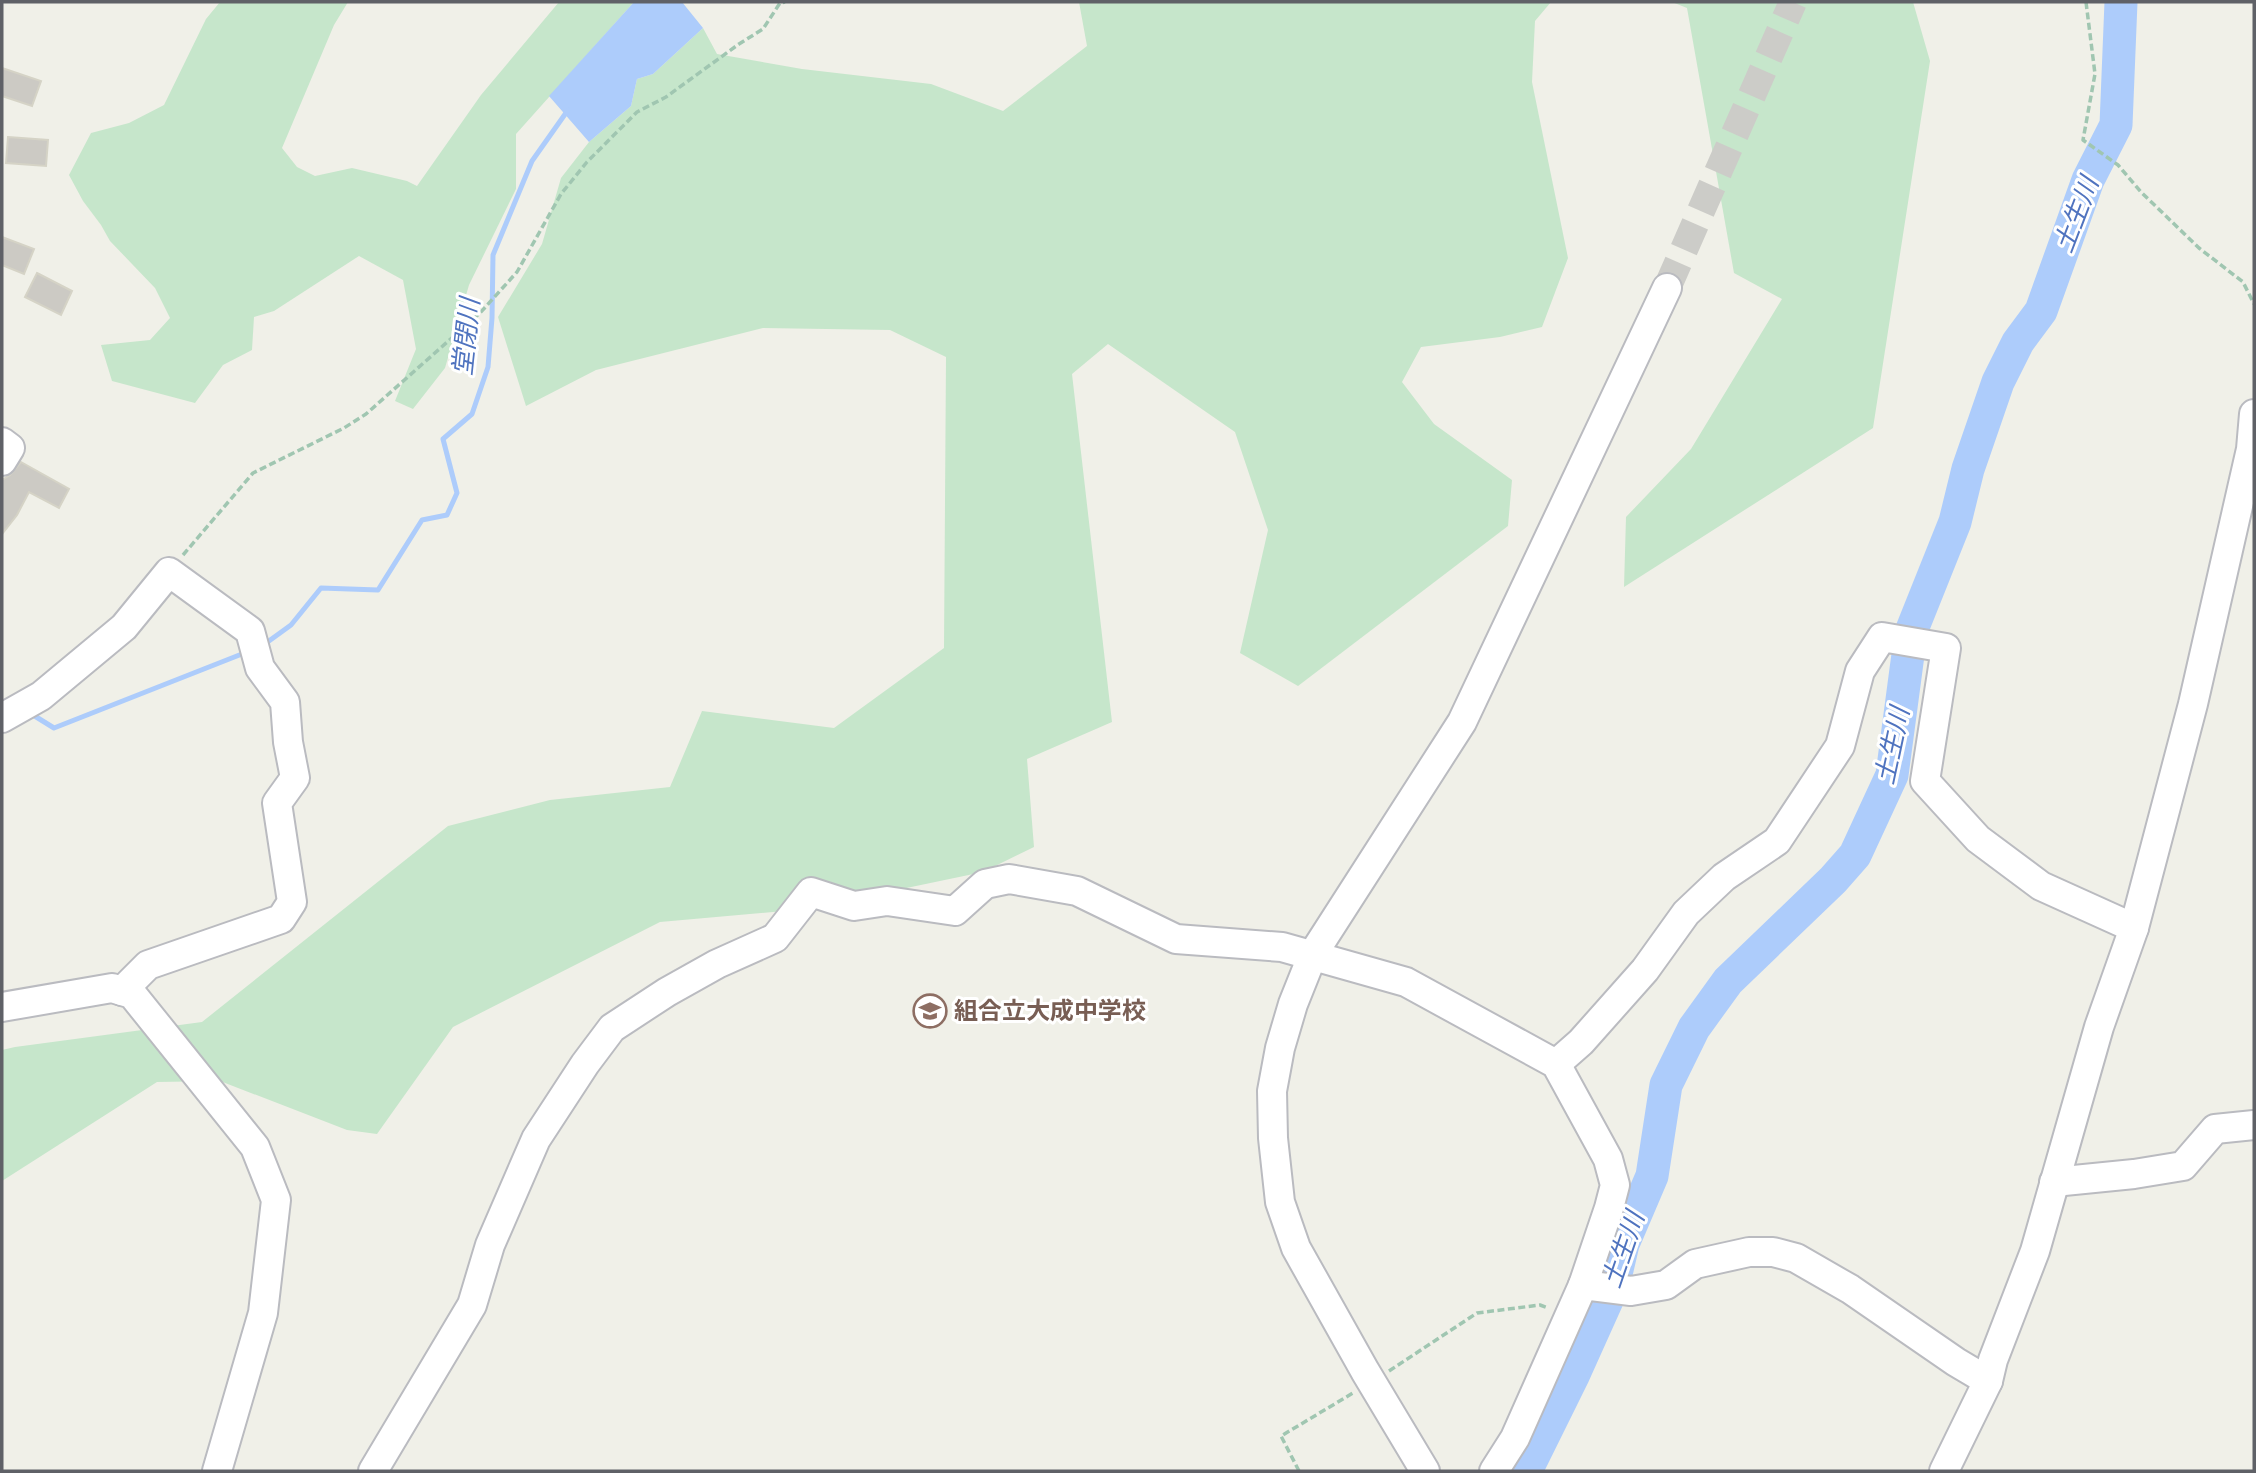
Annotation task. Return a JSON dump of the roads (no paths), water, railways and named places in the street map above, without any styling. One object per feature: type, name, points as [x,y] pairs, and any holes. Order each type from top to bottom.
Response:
[{"type":"street","points":[[1425,1471],[1296,1248],[1280,1202],[1273,1138],[1272,1091],[1280,1048],[1293,1003],[1313,954],[1462,722],[1667,288]]},
{"type":"street","points":[[1944,1471],[1988,1381],[1993,1360],[2035,1251],[2099,1027],[2134,928],[2199,677],[2251,449],[2254,414]]},
{"type":"street","points":[[2,442],[10,448],[2,461]]},
{"type":"street","points":[[2,718],[41,696],[124,627],[169,572],[250,631],[260,668],[285,702],[288,742],[295,778],[277,803],[292,902],[281,919],[148,965],[122,990]]},
{"type":"street","points":[[1556,1064],[1581,1042],[1645,970],[1686,914],[1724,877],[1777,841],[1840,746],[1860,671],[1882,637],[1946,648],[1924,781],[1978,839],[2041,886],[2134,928]]},
{"type":"street","points":[[373,1471],[472,1305],[491,1245],[536,1139],[612,1028],[667,992],[717,964],[775,938],[811,892],[854,906],[887,901],[955,911],[985,884],[1009,879],[1077,891],[1176,939],[1282,947],[1406,982],[1556,1064],[1608,1159],[1615,1185],[1583,1285],[1516,1438],[1494,1471]]},
{"type":"street","points":[[2,1007],[113,988],[132,993],[255,1147],[275,1200],[263,1313],[217,1471]]},
{"type":"street","points":[[2054,1182],[2183,1166],[2215,1129],[2254,1125]]},
{"type":"street","points":[[1583,1285],[1631,1291],[1666,1284],[1695,1264],[1749,1252],[1773,1252],[1796,1258],[1850,1289],[1988,1381]]},
{"type":"water","points":[[634,2],[682,2],[703,28],[653,74],[637,79],[631,106],[589,142],[549,96]]},
{"type":"waterway","name":"土生川","points":[[1526,1471],[1613,1287],[1623,1244],[1652,1176],[1666,1085],[1694,1028],[1728,981],[1833,880],[1855,855],[1892,775],[1911,632],[1955,522],[1968,469],[1998,382],[2018,342],[2041,311],[2088,180],[2116,125],[2121,2]]},
{"type":"waterway","name":"堂閉川","points":[[262,646],[291,625],[321,588],[378,590],[422,520],[447,515],[457,493],[443,439],[472,414],[488,367],[493,255],[532,161],[568,110]]},
{"type":"waterway","name":"堂閉川","points":[[30,717],[33,715],[54,728],[247,652]]},
{"type":"tunnel","points":[[1667,288],[1793,2]]},
{"type":"place","name":"組合立大成中学校","points":[[930,1011]]}]
